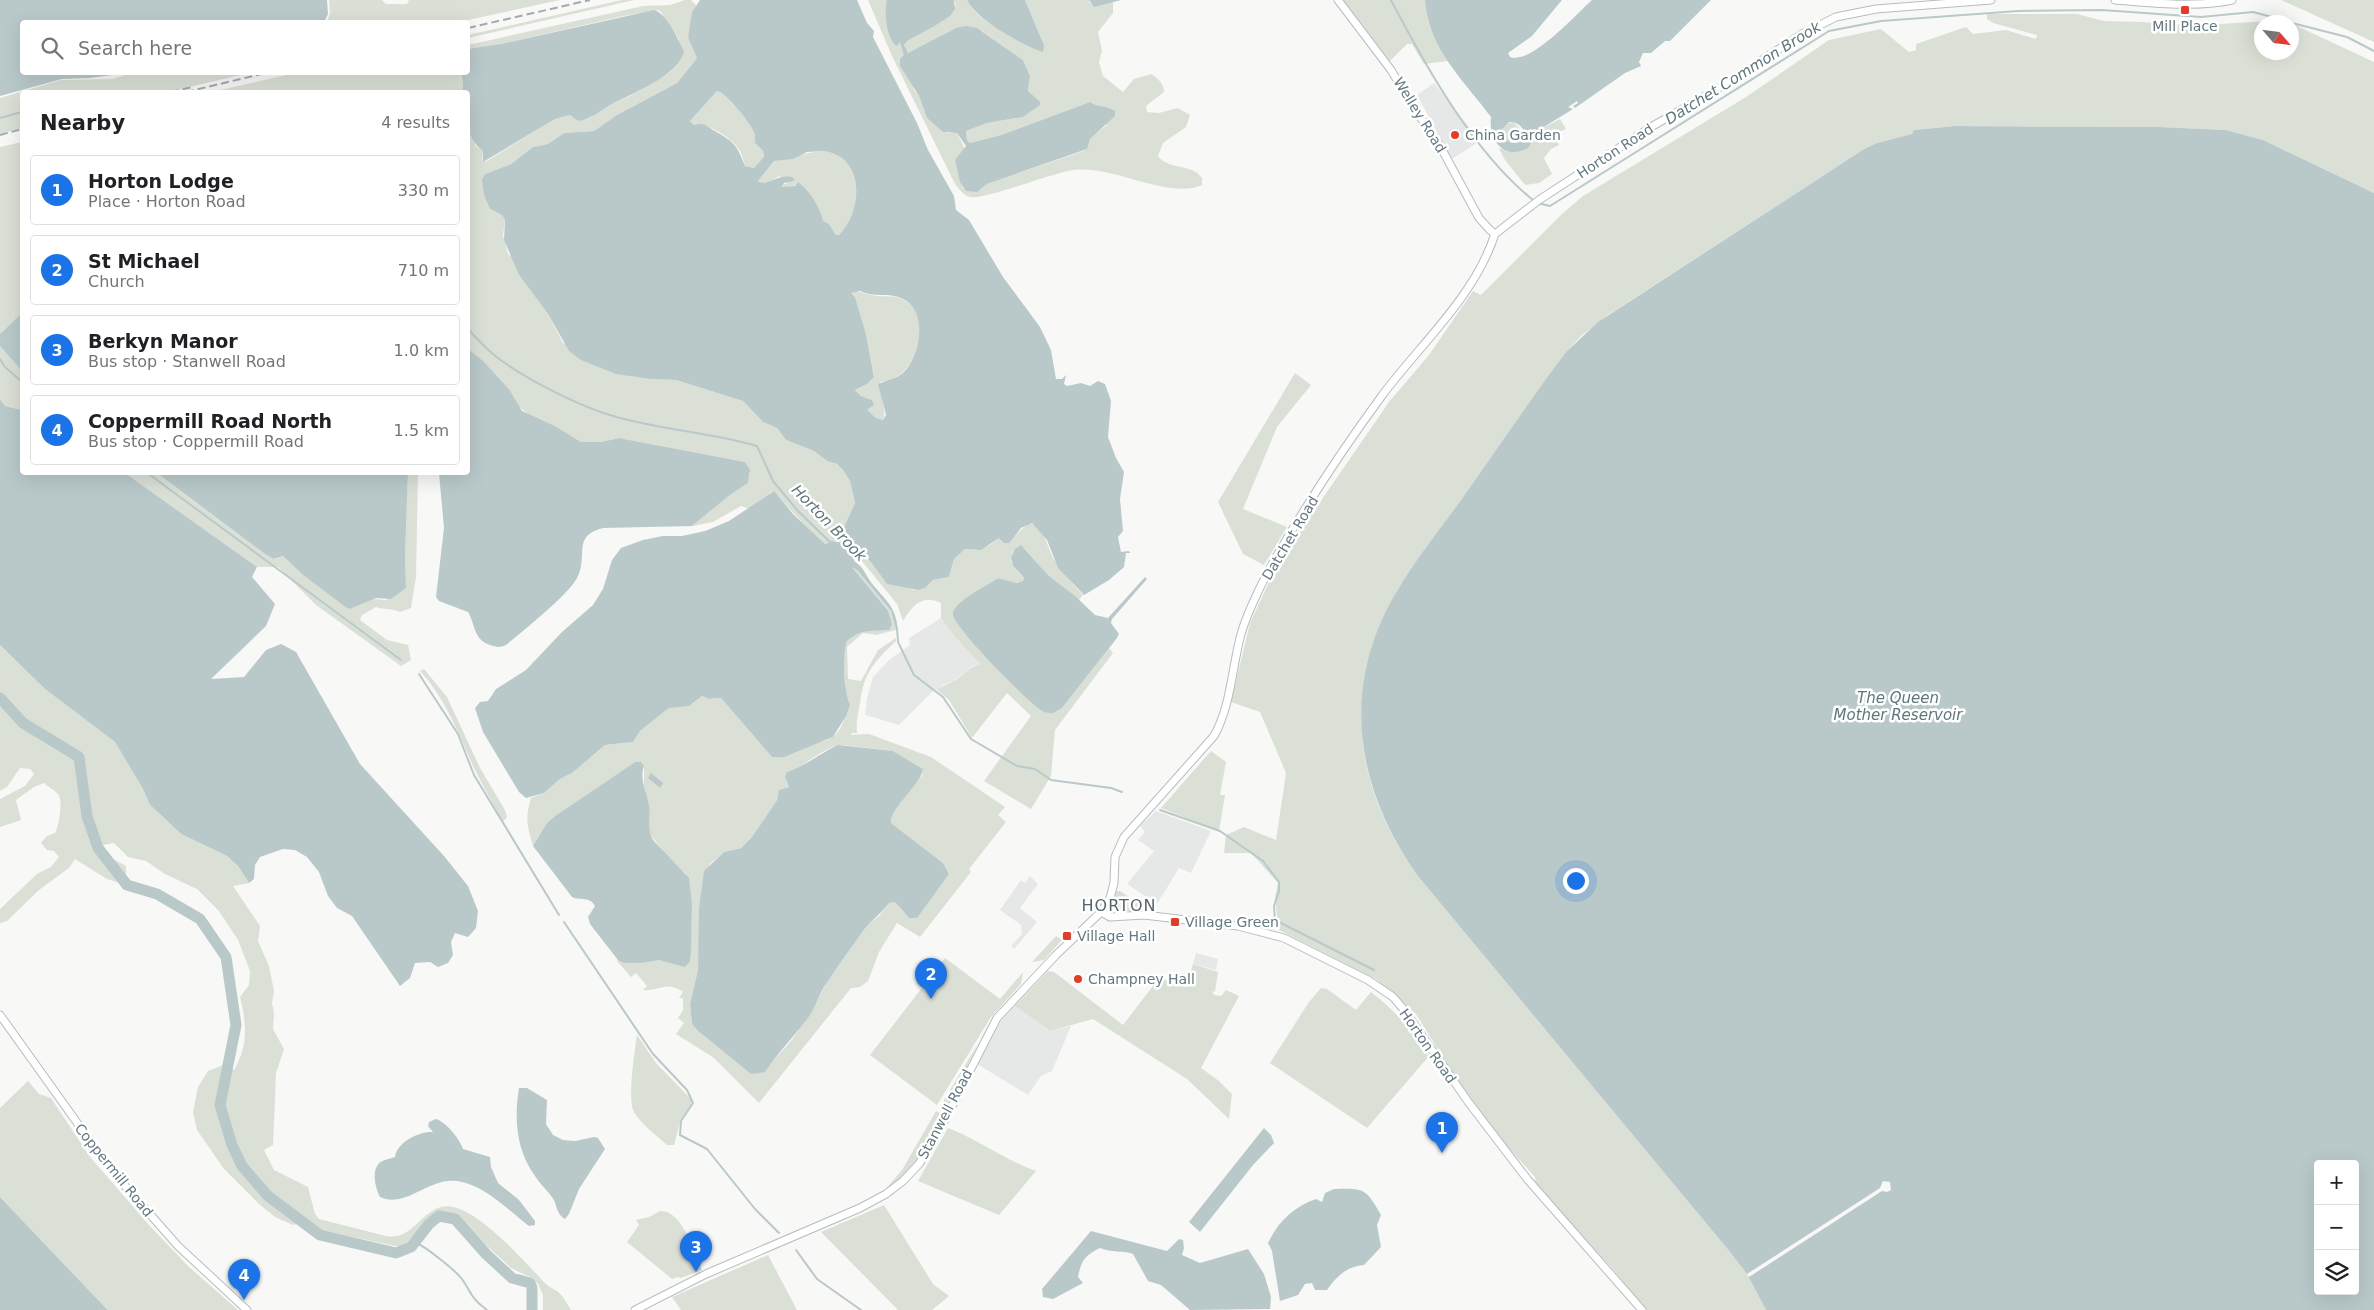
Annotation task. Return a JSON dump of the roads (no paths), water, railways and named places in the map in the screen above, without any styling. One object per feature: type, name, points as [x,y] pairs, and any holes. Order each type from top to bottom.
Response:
[{"type":"street","name":"Welley Road","points":[[1338,0],[1391,70],[1439,144],[1480,218],[1495,234]]},
{"type":"street","name":"Horton Road","points":[[1495,234],[1536,202],[1802,34],[1836,17],[1885,8],[1991,0]]},
{"type":"street","points":[[2115,0],[2164,5],[2218,3],[2232,0]]},
{"type":"street","name":"Datchet Road","points":[[1101,912],[1110,898],[1114,883],[1115,857],[1124,837],[1209,742],[1218,728],[1241,633],[1278,553],[1382,396],[1431,338],[1469,286],[1488,254],[1495,234]]},
{"type":"street","name":"Horton Road","points":[[1101,912],[1110,917],[1144,916],[1238,926],[1284,938],[1360,976],[1392,997],[1405,1011],[1469,1103],[1528,1180],[1642,1310]]},
{"type":"street","name":"Stanwell Road","points":[[635,1310],[706,1274],[860,1208],[886,1194],[903,1181],[919,1164],[934,1141],[997,1018],[1046,965],[1101,912]]},
{"type":"street","name":"Coppermill Road","points":[[0,1015],[110,1170],[178,1246],[247,1310]]},
{"type":"water","points":[[0,0],[327,0],[328,14],[325,20],[20,20],[20,75],[112,75],[62,79],[0,96]]},
{"type":"water","points":[[700,0],[857,0],[867,23],[874,31],[873,37],[917,123],[928,150],[954,196],[956,210],[969,220],[1003,277],[1040,327],[1051,350],[1056,379],[1062,379],[1066,375],[1064,384],[1067,386],[1081,383],[1090,386],[1098,381],[1105,384],[1111,401],[1108,437],[1124,472],[1120,499],[1123,531],[1118,537],[1121,552],[1129,551],[1130,553],[1126,553],[1124,567],[1109,580],[1084,595],[1058,568],[1047,540],[1032,523],[1021,528],[1009,543],[1004,543],[999,538],[981,550],[965,549],[954,559],[949,577],[933,580],[925,588],[918,590],[887,584],[864,553],[859,551],[854,561],[861,567],[871,583],[890,606],[895,616],[898,631],[896,630],[891,611],[858,571],[852,567],[888,611],[892,624],[889,630],[863,632],[847,641],[844,673],[846,692],[850,705],[846,716],[833,737],[784,757],[772,757],[721,698],[708,699],[702,696],[689,706],[669,708],[640,731],[633,742],[605,745],[572,773],[560,779],[544,793],[526,798],[519,792],[483,732],[475,708],[480,702],[488,701],[496,689],[526,670],[562,632],[593,605],[603,589],[612,560],[621,548],[643,540],[663,536],[682,536],[705,531],[729,521],[774,491],[793,514],[825,544],[832,541],[836,542],[839,539],[839,529],[844,527],[855,503],[850,481],[837,464],[827,461],[814,451],[786,440],[777,428],[763,422],[743,401],[676,380],[650,379],[616,374],[581,360],[569,351],[548,314],[519,275],[504,240],[505,220],[502,215],[490,209],[484,195],[482,179],[485,174],[511,164],[533,147],[548,144],[564,133],[594,131],[617,115],[677,83],[697,58],[688,38],[692,12]],"holes":[[[717,91],[726,97],[744,117],[755,135],[755,143],[763,151],[764,157],[754,168],[745,166],[740,153],[727,138],[705,125],[694,125],[690,121]],[[822,151],[836,155],[847,162],[853,173],[856,199],[847,225],[839,235],[836,235],[829,224],[823,221],[817,205],[802,185],[798,182],[795,186],[782,187],[784,183],[794,181],[794,178],[783,177],[766,182],[758,181],[774,161],[793,159],[807,152]],[[860,291],[872,295],[899,297],[912,306],[917,315],[919,335],[914,356],[909,366],[900,375],[878,384],[886,415],[883,420],[876,418],[867,410],[874,405],[872,400],[861,396],[855,390],[867,384],[874,377],[866,334],[855,297],[851,293]]]},
{"type":"water","points":[[887,0],[954,0],[955,9],[950,16],[907,41],[904,45],[908,53],[956,28],[966,26],[977,28],[1023,60],[1030,76],[1028,91],[1040,102],[1040,105],[1023,117],[987,123],[966,131],[967,140],[970,143],[1001,135],[1090,102],[1115,111],[1115,116],[1090,139],[1087,149],[987,184],[977,192],[966,191],[960,182],[955,160],[966,146],[957,133],[943,132],[927,118],[919,96],[900,66],[900,59],[904,55],[900,42],[897,46],[890,37],[886,18]]},
{"type":"water","points":[[967,0],[1025,0],[1044,45],[1043,52],[1001,31],[980,16]]},
{"type":"water","points":[[1089,0],[1121,0],[1094,7]]},
{"type":"water","points":[[1425,0],[1562,0],[1532,36],[1508,53],[1510,57],[1519,57],[1541,46],[1553,37],[1592,0],[1711,0],[1670,41],[1665,41],[1651,53],[1643,53],[1639,62],[1641,66],[1625,73],[1575,108],[1573,106],[1578,103],[1577,101],[1568,107],[1573,109],[1539,130],[1528,148],[1512,152],[1505,150],[1495,141],[1492,134],[1491,117],[1449,63],[1432,33],[1427,17]],"holes":[[[1509,122],[1518,124],[1524,130],[1525,136],[1520,142],[1512,143],[1504,139],[1500,131]]]},
{"type":"water","points":[[654,10],[659,12],[667,21],[684,51],[674,68],[645,88],[582,120],[578,121],[570,115],[555,119],[483,162],[483,151],[476,145],[470,134],[470,90],[462,90],[461,75],[470,75],[470,49],[501,44]]},
{"type":"water","name":"The Queen Mother Reservoir","points":[[1955,126],[2160,127],[2226,130],[2263,140],[2374,193],[2374,1310],[1766,1310],[1747,1274],[1730,1252],[1417,875],[1397,844],[1382,812],[1370,779],[1363,746],[1361,712],[1364,678],[1373,644],[1387,609],[1413,567],[1566,352],[1598,322],[1864,149],[1877,143],[1912,134],[1914,130]]},
{"type":"water","points":[[20,315],[20,369],[0,346],[0,334]]},
{"type":"water","points":[[470,351],[483,361],[509,389],[522,411],[555,426],[581,442],[601,442],[619,438],[745,462],[750,470],[748,483],[692,526],[603,528],[587,536],[582,548],[580,570],[572,585],[544,613],[502,647],[490,645],[478,636],[468,612],[439,601],[436,597],[444,528],[439,475],[470,475]]},
{"type":"water","points":[[0,399],[5,406],[20,410],[20,475],[128,475],[257,567],[252,577],[275,604],[266,626],[211,679],[244,677],[266,650],[281,644],[296,652],[360,764],[444,856],[468,886],[478,911],[476,928],[468,937],[455,933],[451,942],[453,955],[448,963],[438,967],[430,962],[415,963],[410,978],[400,986],[352,916],[337,908],[328,896],[319,872],[307,857],[295,850],[283,849],[260,857],[255,865],[254,879],[249,883],[238,866],[227,856],[181,834],[150,805],[143,789],[115,742],[45,689],[0,645]]},
{"type":"water","points":[[160,475],[408,475],[405,558],[406,588],[391,599],[376,598],[350,609],[347,608],[303,575],[283,556],[274,559]]},
{"type":"water","points":[[1021,545],[1049,576],[1075,596],[1095,615],[1108,618],[1145,577],[1147,579],[1112,619],[1111,623],[1119,634],[1117,638],[1062,708],[1053,713],[1042,711],[1007,679],[976,647],[955,620],[953,613],[955,608],[966,598],[998,578],[1017,583],[1023,581],[1024,578],[1013,566],[1011,557],[1015,549]]},
{"type":"water","points":[[838,745],[893,751],[923,769],[918,781],[895,810],[891,823],[943,863],[949,874],[917,918],[909,918],[895,902],[889,903],[864,930],[825,985],[810,1015],[765,1072],[751,1074],[692,1024],[690,1004],[698,970],[699,908],[704,871],[724,852],[741,848],[752,837],[777,800],[779,790],[789,787],[785,777],[787,772]]},
{"type":"water","points":[[635,762],[641,762],[644,766],[642,776],[649,805],[649,827],[653,840],[689,878],[692,904],[691,952],[690,961],[685,967],[659,960],[624,963],[618,960],[590,924],[588,917],[595,906],[593,903],[588,900],[572,897],[533,846],[547,823],[555,816]]},
{"type":"water","points":[[651,773],[663,783],[660,788],[648,778]]},
{"type":"water","points":[[519,1088],[527,1088],[547,1100],[546,1124],[553,1135],[563,1140],[575,1141],[594,1137],[598,1138],[605,1149],[579,1189],[569,1214],[565,1219],[558,1212],[554,1200],[529,1166],[520,1145],[517,1123]]},
{"type":"water","points":[[436,1119],[444,1123],[452,1131],[463,1149],[490,1157],[491,1167],[498,1183],[519,1200],[535,1221],[535,1225],[529,1226],[477,1187],[457,1181],[437,1184],[399,1199],[389,1200],[380,1197],[375,1177],[378,1164],[395,1157],[400,1147],[410,1138],[421,1133],[433,1132],[428,1126],[429,1122]]},
{"type":"water","points":[[1264,1128],[1271,1135],[1274,1143],[1253,1165],[1200,1232],[1189,1222]]},
{"type":"water","points":[[1334,1189],[1358,1190],[1372,1199],[1381,1215],[1377,1225],[1381,1247],[1364,1265],[1342,1273],[1327,1290],[1315,1290],[1312,1283],[1305,1284],[1298,1295],[1280,1301],[1272,1251],[1268,1243],[1276,1228],[1293,1211],[1316,1199],[1322,1202],[1325,1193]]},
{"type":"water","points":[[0,1197],[103,1305],[108,1310],[0,1310]]},
{"type":"water","points":[[1091,1231],[1167,1251],[1179,1239],[1183,1240],[1184,1248],[1182,1255],[1200,1263],[1248,1249],[1264,1274],[1271,1297],[1270,1309],[1190,1310],[1161,1285],[1148,1281],[1133,1254],[1100,1248],[1087,1256],[1082,1263],[1078,1277],[1083,1283],[1053,1299],[1043,1297],[1042,1289]]},
{"type":"waterway","name":"Datchet Common Brook","points":[[1391,0],[1436,80],[1471,134],[1511,181],[1533,200]]},
{"type":"waterway","name":"Datchet Common Brook","points":[[1537,203],[1550,206],[1829,31],[1881,21],[2018,11],[2102,10],[2201,17],[2253,12],[2264,15]]},
{"type":"waterway","name":"Datchet Common Brook","points":[[2299,25],[2347,37],[2374,51]]},
{"type":"waterway","name":"Horton Brook","points":[[0,118],[20,113]]},
{"type":"waterway","name":"Horton Brook","points":[[470,331],[490,352],[509,366],[568,398],[597,411],[628,420],[721,437],[757,446],[773,481],[798,511],[831,543]]},
{"type":"waterway","points":[[0,359],[5,367],[20,380]]},
{"type":"waterway","points":[[150,475],[401,660]]},
{"type":"waterway","name":"Horton Brook","points":[[897,628],[898,642],[914,675],[943,697],[971,739],[1017,766],[1035,769],[1051,780],[1111,788],[1122,792]]},
{"type":"waterway","points":[[419,674],[458,734],[474,775],[559,915]]},
{"type":"waterway","points":[[0,698],[23,723],[79,757],[87,816],[98,848],[127,885],[157,894],[200,919],[226,957],[236,1025],[220,1105],[232,1145],[242,1166],[268,1196],[320,1235],[396,1253],[411,1247],[429,1224],[439,1216],[455,1219],[486,1254],[512,1278],[530,1283],[532,1288],[532,1310]]},
{"type":"waterway","name":"Horton Brook","points":[[1160,810],[1220,831],[1263,861],[1279,882],[1279,891],[1274,906],[1275,920],[1374,970]]},
{"type":"waterway","points":[[564,922],[653,1054],[687,1090],[693,1103],[681,1121],[680,1135],[707,1149],[755,1209],[779,1233]]},
{"type":"waterway","points":[[415,1242],[453,1270],[462,1279],[475,1299],[487,1310]]},
{"type":"waterway","points":[[796,1250],[817,1279],[861,1310]]},
{"type":"railway","points":[[470,28],[590,0]]},
{"type":"railway","points":[[194,90],[257,75]]},
{"type":"railway","points":[[180,90],[193,87]]},
{"type":"railway","points":[[0,135],[20,130]]},
{"type":"place","name":"Mill Place","points":[[2185,10]]},
{"type":"place","name":"China Garden","points":[[1455,135]]},
{"type":"place","name":"Village Green","points":[[1175,922]]},
{"type":"place","name":"Village Hall","points":[[1067,936]]},
{"type":"place","name":"Champney Hall","points":[[1078,979]]},
{"type":"place","name":"St Michael","points":[[931,999]]},
{"type":"place","name":"Horton Lodge","points":[[1442,1153]]},
{"type":"place","name":"Berkyn Manor","points":[[696,1272]]},
{"type":"place","name":"Coppermill Road North","points":[[244,1300]]},
{"type":"district","name":"HORTON","points":[[1119,905]]}]
